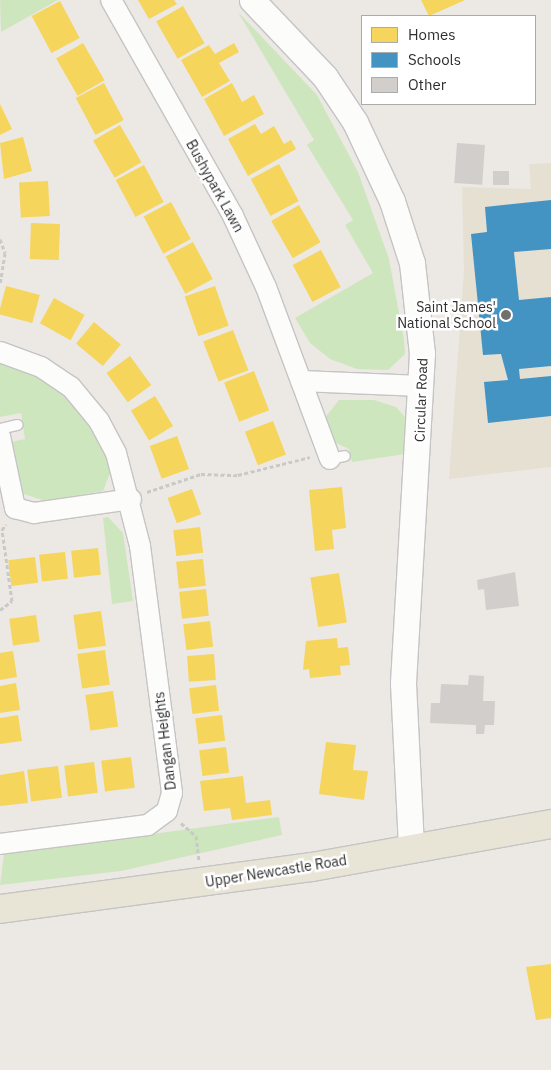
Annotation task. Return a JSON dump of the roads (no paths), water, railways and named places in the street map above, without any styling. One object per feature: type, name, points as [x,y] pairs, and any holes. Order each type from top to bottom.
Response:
[{"type":"main road","name":"Upper Newcastle Road","points":[[0,909],[202,882],[412,849],[551,824]]},
{"type":"street","name":"Bushypark Lawn","points":[[111,0],[233,216],[301,381],[334,455]]},
{"type":"street","name":"Circular Road","points":[[252,0],[325,77],[375,158],[412,263],[421,326],[421,386],[403,682],[412,849]]},
{"type":"street","name":"Dangan Heights","points":[[0,352],[47,370],[81,396],[111,441],[131,499],[172,793],[167,811],[155,822],[135,827],[0,844]]},
{"type":"street","points":[[301,381],[421,386]]},
{"type":"street","points":[[0,436],[15,508],[34,513],[131,499]]},
{"type":"lane","points":[[0,429],[18,425]]},
{"type":"place","name":"Saint James' National School","points":[[506,315]]}]
